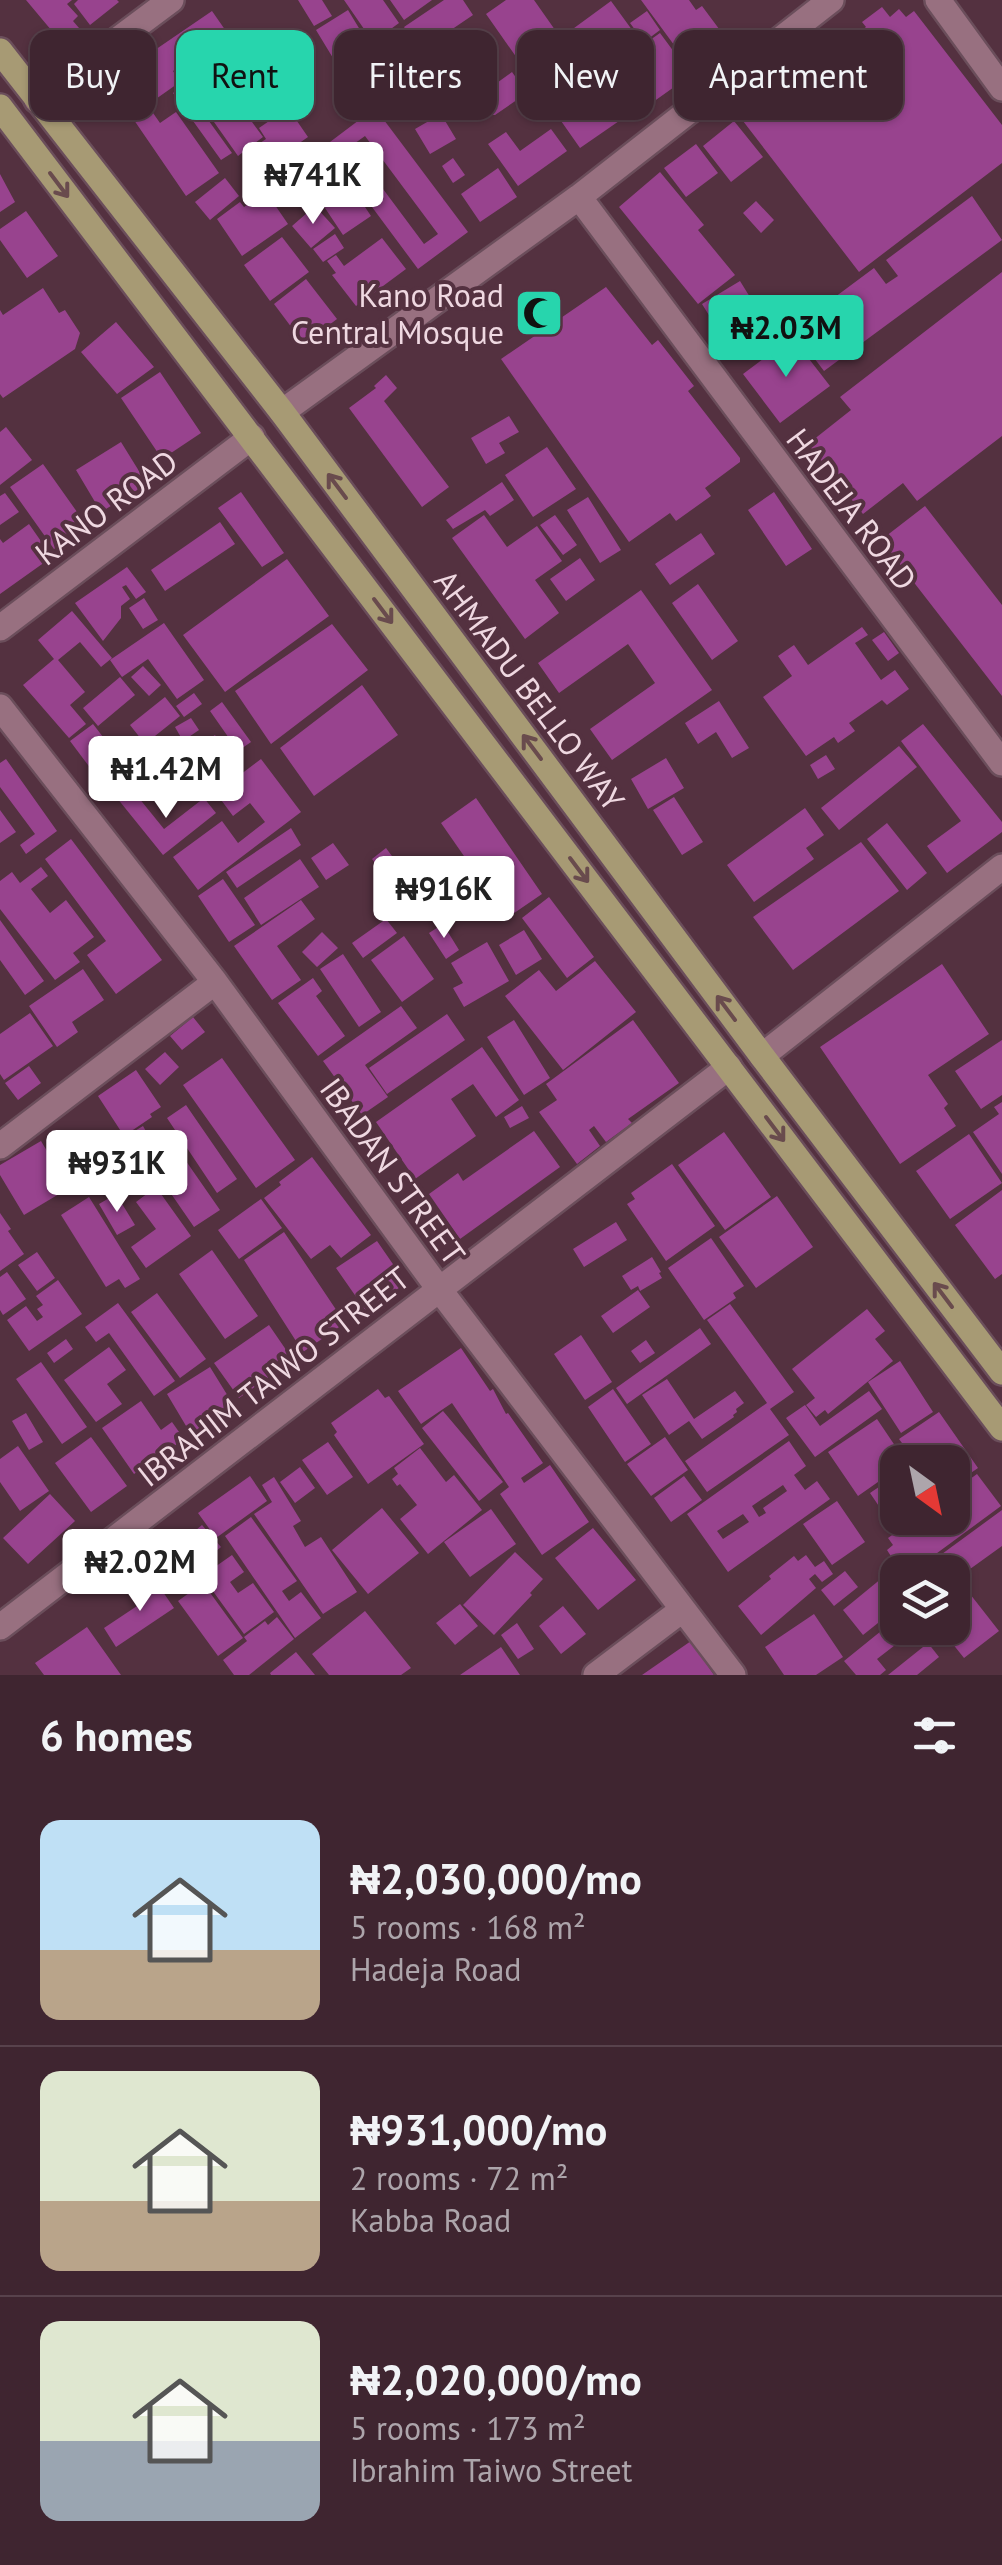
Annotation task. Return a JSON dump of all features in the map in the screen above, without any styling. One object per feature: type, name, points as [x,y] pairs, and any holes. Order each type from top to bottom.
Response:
[{"type":"main road","name":"AHMADU BELLO WAY","points":[[0,51],[30,91]]},
{"type":"main road","points":[[0,107],[1002,1428]]},
{"type":"main road","name":"AHMADU BELLO WAY","points":[[53,120],[282,412],[1002,1372]]},
{"type":"street","points":[[131,30],[171,0]]},
{"type":"street","points":[[282,412],[579,198],[831,0]]},
{"type":"street","points":[[938,0],[1002,88]]},
{"type":"street","name":"HADEJA ROAD","points":[[579,198],[1002,763]]},
{"type":"street","name":"KANO ROAD","points":[[0,628],[252,438]]},
{"type":"street","name":"IBADAN STREET","points":[[0,706],[215,982],[440,1289],[733,1675]]},
{"type":"street","points":[[762,1056],[1002,867]]},
{"type":"street","points":[[0,1146],[215,982]]},
{"type":"street","name":"IBRAHIM TAIWO STREET","points":[[0,1627],[728,1067]]},
{"type":"street","points":[[596,1675],[682,1610]]},
{"type":"building","points":[[26,0],[72,0],[67,4],[78,16],[73,21],[79,28],[51,30]]},
{"type":"building","points":[[78,0],[119,2],[90,25],[74,4]]},
{"type":"building","points":[[298,0],[322,0],[332,16],[314,26]]},
{"type":"building","points":[[344,0],[383,0],[399,23],[389,30],[365,30]]},
{"type":"building","points":[[390,0],[432,0],[404,20]]},
{"type":"building","points":[[444,0],[463,0],[473,15],[451,30],[404,27]]},
{"type":"building","points":[[506,0],[534,0],[555,30],[517,30],[517,58],[486,14]]},
{"type":"building","points":[[641,0],[689,0],[696,10],[702,6],[720,30],[674,30],[674,45]]},
{"type":"building","points":[[611,1],[632,30],[571,30]]},
{"type":"building","points":[[882,7],[890,17],[899,9],[906,17],[914,11],[1002,125],[1002,163],[859,272],[743,121],[903,120],[903,30],[862,30],[866,27],[862,22]]},
{"type":"building","points":[[348,10],[360,30],[334,30],[334,60],[316,30]]},
{"type":"building","points":[[212,11],[225,30],[184,30]]},
{"type":"building","points":[[647,11],[660,30],[654,34],[654,30],[635,30],[630,23]]},
{"type":"building","points":[[660,33],[674,52],[674,87],[654,101],[654,37]]},
{"type":"building","points":[[176,36],[176,85],[156,99],[156,49]]},
{"type":"building","points":[[512,72],[517,79],[517,100],[497,114],[497,83]]},
{"type":"building","points":[[176,112],[176,120],[182,120],[219,173],[186,196],[134,120],[156,117],[160,123]]},
{"type":"building","points":[[192,120],[208,120],[232,153],[221,160]]},
{"type":"building","points":[[251,120],[263,137],[238,156],[214,122]]},
{"type":"building","points":[[271,120],[296,120],[308,137],[258,172],[245,153],[266,139],[259,128]]},
{"type":"building","points":[[359,120],[384,120],[468,232],[418,269],[326,145]],"holes":[[[365,136],[438,234],[424,244],[351,146]]]},
{"type":"building","points":[[431,120],[445,120],[456,139],[430,154],[415,129]]},
{"type":"building","points":[[560,120],[621,120],[580,148]]},
{"type":"building","points":[[734,121],[763,157],[731,182],[703,146]]},
{"type":"building","points":[[551,129],[567,151],[518,186],[488,144],[506,132],[520,151]]},
{"type":"building","points":[[320,144],[345,178],[321,195],[296,161]]},
{"type":"building","points":[[696,144],[718,173],[686,197],[664,168]]},
{"type":"building","points":[[453,158],[465,175],[453,183],[442,166]]},
{"type":"building","points":[[288,165],[306,188],[287,203],[269,180]]},
{"type":"building","points":[[498,168],[517,197],[480,222],[461,194]]},
{"type":"building","points":[[660,172],[704,225],[698,230],[735,275],[698,304],[619,207]]},
{"type":"building","points":[[0,174],[15,202],[0,212]]},
{"type":"building","points":[[225,178],[239,196],[210,220],[195,202]]},
{"type":"building","points":[[347,180],[371,216],[343,235],[319,199]]},
{"type":"building","points":[[266,192],[288,224],[242,256],[217,219],[240,202],[244,207]]},
{"type":"building","points":[[972,196],[1002,240],[824,371],[792,329],[874,268],[886,284],[898,276],[886,260]]},
{"type":"building","points":[[756,201],[774,220],[761,233],[743,213]]},
{"type":"building","points":[[315,206],[335,228],[311,248],[292,226]]},
{"type":"building","points":[[26,211],[58,256],[27,278],[0,240],[0,229]]},
{"type":"building","points":[[335,234],[344,248],[323,262],[313,249]]},
{"type":"building","points":[[282,237],[309,272],[270,301],[244,265]]},
{"type":"building","points":[[382,238],[406,269],[356,306],[332,275],[336,273],[327,261],[336,255],[344,266]]},
{"type":"building","points":[[1002,272],[1002,436],[917,501],[903,483],[863,514],[808,444],[851,410],[840,397]]},
{"type":"building","points":[[306,279],[337,319],[304,344],[274,304]]},
{"type":"building","points":[[740,281],[771,331],[733,354],[702,304]]},
{"type":"building","points":[[606,287],[652,345],[658,340],[694,386],[688,391],[740,458],[740,462],[705,488],[711,496],[676,521],[670,513],[629,542],[501,359]]},
{"type":"building","points":[[43,288],[59,313],[65,310],[80,333],[75,349],[3,398],[0,310],[3,315]]},
{"type":"building","points":[[116,322],[154,367],[117,394],[81,352]]},
{"type":"building","points":[[792,337],[830,386],[780,423],[743,374]]},
{"type":"building","points":[[160,372],[201,433],[162,459],[121,398]]},
{"type":"building","points":[[386,375],[397,388],[384,401],[449,487],[422,507],[349,408],[376,388]]},
{"type":"building","points":[[509,416],[519,432],[499,443],[505,453],[486,464],[471,438]]},
{"type":"building","points":[[6,427],[32,460],[0,485],[0,432]]},
{"type":"building","points":[[121,442],[147,484],[101,512],[76,470]]},
{"type":"building","points":[[547,447],[576,489],[533,517],[505,475]]},
{"type":"building","points":[[43,464],[87,526],[54,549],[10,487]]},
{"type":"building","points":[[502,482],[514,500],[490,516],[485,510],[453,529],[446,520]]},
{"type":"building","points":[[241,492],[284,553],[262,567],[218,508]]},
{"type":"building","points":[[774,492],[812,549],[786,566],[748,510]]},
{"type":"building","points":[[5,493],[19,512],[0,525],[0,496]]},
{"type":"building","points":[[588,497],[621,550],[600,563],[567,510]]},
{"type":"building","points":[[925,506],[1002,605],[1002,696],[881,540]]},
{"type":"building","points":[[484,515],[507,547],[537,526],[562,561],[535,580],[559,613],[525,639],[452,538]]},
{"type":"building","points":[[555,515],[577,545],[563,555],[540,525]]},
{"type":"building","points":[[220,522],[235,544],[165,591],[151,570]]},
{"type":"building","points":[[29,524],[52,557],[0,594],[0,539],[3,543]]},
{"type":"building","points":[[701,533],[715,554],[670,585],[655,564]]},
{"type":"building","points":[[580,558],[595,580],[566,601],[550,579]]},
{"type":"building","points":[[287,559],[329,616],[225,692],[183,635]]},
{"type":"building","points":[[127,567],[146,592],[136,599],[126,585],[122,587],[130,599],[121,606],[121,618],[103,641],[75,603]]},
{"type":"building","points":[[698,584],[738,641],[712,660],[672,603]]},
{"type":"building","points":[[641,590],[712,690],[612,760],[590,729],[655,683],[628,644],[559,693],[538,663]]},
{"type":"building","points":[[144,598],[158,620],[143,629],[129,608]]},
{"type":"building","points":[[72,611],[112,658],[101,667],[80,642],[58,660],[85,692],[70,705],[86,724],[69,738],[23,685],[54,659],[38,640]]},
{"type":"building","points":[[164,623],[204,680],[177,699],[148,659],[122,677],[110,660]]},
{"type":"building","points":[[332,624],[368,670],[271,744],[235,691]]},
{"type":"building","points":[[862,627],[868,635],[855,643],[881,680],[895,670],[909,689],[887,705],[882,700],[849,723],[855,731],[838,743],[834,737],[806,756],[763,697],[792,676],[778,656],[794,645],[808,665]]},
{"type":"building","points":[[884,632],[899,653],[888,661],[872,640]]},
{"type":"building","points":[[143,666],[161,685],[149,696],[131,677]]},
{"type":"building","points":[[120,677],[135,695],[98,726],[83,708]]},
{"type":"building","points":[[362,685],[398,735],[314,796],[280,748]]},
{"type":"building","points":[[194,693],[202,704],[184,717],[176,706]]},
{"type":"building","points":[[165,697],[180,716],[145,744],[130,725]]},
{"type":"building","points":[[719,701],[749,748],[732,758],[716,732],[698,744],[685,723]]},
{"type":"building","points":[[222,702],[251,742],[238,751],[210,711]]},
{"type":"building","points":[[191,718],[199,730],[183,741],[175,727]]},
{"type":"building","points":[[93,724],[127,768],[103,785],[70,741]]},
{"type":"building","points":[[923,724],[1002,822],[1002,832],[947,873],[927,846],[961,821],[901,741]]},
{"type":"building","points":[[215,735],[237,770],[199,794],[177,759]]},
{"type":"building","points":[[151,742],[159,753],[140,767],[132,756]]},
{"type":"building","points":[[899,746],[917,767],[839,830],[821,808]]},
{"type":"building","points":[[826,755],[835,769],[818,779],[810,765]]},
{"type":"building","points":[[666,758],[684,788],[648,809],[631,779]]},
{"type":"building","points":[[6,759],[57,831],[26,854],[20,845],[35,834],[0,787],[0,763]]},
{"type":"building","points":[[261,759],[301,812],[198,890],[173,857],[222,821],[238,843],[265,822],[250,803],[233,816],[216,793]]},
{"type":"building","points":[[130,787],[164,829],[204,798],[216,813],[163,855],[117,798]]},
{"type":"building","points":[[674,797],[703,842],[682,855],[653,810]]},
{"type":"building","points":[[476,798],[542,894],[507,918],[441,823]]},
{"type":"building","points":[[805,808],[824,835],[806,848],[814,859],[754,902],[727,865]]},
{"type":"building","points":[[0,810],[16,832],[0,843]]},
{"type":"building","points":[[887,823],[927,873],[907,890],[867,839]]},
{"type":"building","points":[[291,828],[301,845],[237,888],[226,872]]},
{"type":"building","points":[[71,839],[162,960],[116,994],[87,955],[106,941],[45,859]]},
{"type":"building","points":[[861,842],[899,891],[793,970],[753,917]]},
{"type":"building","points":[[333,843],[349,865],[326,880],[311,858]]},
{"type":"building","points":[[386,848],[412,883],[398,893],[372,859]]},
{"type":"building","points":[[460,857],[484,890],[440,921],[416,888]]},
{"type":"building","points":[[300,859],[319,887],[261,925],[244,898]]},
{"type":"building","points":[[41,867],[48,876],[31,889],[50,913],[66,900],[94,937],[73,953],[80,962],[55,980],[0,909],[0,881],[12,872],[20,883]]},
{"type":"building","points":[[223,879],[255,925],[229,942],[198,896]]},
{"type":"building","points":[[549,897],[594,957],[567,978],[522,918]]},
{"type":"building","points":[[301,900],[315,919],[277,946],[301,980],[272,1000],[234,946]]},
{"type":"building","points":[[386,919],[397,933],[363,958],[352,943]]},
{"type":"building","points":[[0,920],[44,981],[25,995],[0,960]]},
{"type":"building","points":[[443,924],[459,950],[446,959],[429,933]]},
{"type":"building","points":[[524,930],[542,959],[516,975],[499,945]]},
{"type":"building","points":[[322,932],[338,948],[317,967],[302,952]]},
{"type":"building","points":[[404,936],[434,979],[402,1002],[371,960]]},
{"type":"building","points":[[487,942],[509,981],[464,1007],[453,988],[463,983],[451,963]]},
{"type":"building","points":[[343,954],[381,1012],[359,1027],[320,969]]},
{"type":"building","points":[[595,961],[636,1012],[563,1070],[505,996],[539,970],[556,991]]},
{"type":"building","points":[[942,964],[989,1034],[928,1075],[948,1104],[944,1108],[956,1126],[900,1164],[820,1047]]},
{"type":"building","points":[[83,969],[104,1000],[72,1022],[78,1032],[57,1047],[29,1006]]},
{"type":"building","points":[[313,978],[322,991],[316,996],[345,1036],[318,1056],[278,1003]]},
{"type":"building","points":[[401,1006],[417,1028],[365,1065],[388,1097],[362,1115],[323,1061]]},
{"type":"building","points":[[30,1013],[53,1046],[4,1080],[0,1074],[0,1034]]},
{"type":"building","points":[[447,1014],[465,1040],[387,1094],[369,1068]]},
{"type":"building","points":[[193,1017],[205,1032],[182,1050],[170,1036]]},
{"type":"building","points":[[514,1020],[550,1078],[524,1095],[487,1037]]},
{"type":"building","points":[[633,1020],[679,1083],[628,1119],[632,1123],[606,1142],[594,1126],[589,1130],[600,1146],[577,1164],[539,1112],[557,1100],[546,1084]]},
{"type":"building","points":[[1002,1040],[1002,1095],[981,1109],[955,1071]]},
{"type":"building","points":[[482,1047],[519,1100],[496,1117],[473,1084],[451,1099],[476,1136],[415,1179],[376,1122]]},
{"type":"building","points":[[165,1052],[179,1067],[160,1085],[145,1069]]},
{"type":"building","points":[[222,1058],[295,1160],[256,1188],[183,1085]]},
{"type":"building","points":[[29,1066],[41,1083],[18,1100],[5,1083]]},
{"type":"building","points":[[136,1070],[161,1107],[124,1136],[98,1096]]},
{"type":"building","points":[[1002,1102],[1002,1174],[973,1132],[999,1114],[994,1107]]},
{"type":"building","points":[[186,1105],[237,1179],[217,1193],[167,1118]]},
{"type":"building","points":[[522,1106],[529,1118],[510,1128],[504,1117]]},
{"type":"building","points":[[143,1126],[157,1151],[142,1159],[128,1135]]},
{"type":"building","points":[[534,1131],[560,1167],[460,1239],[429,1194],[458,1173],[463,1181]]},
{"type":"building","points":[[724,1132],[771,1197],[725,1230],[678,1165]]},
{"type":"building","points":[[969,1134],[1002,1183],[950,1219],[916,1171]]},
{"type":"building","points":[[41,1141],[69,1188],[24,1215],[0,1175],[0,1165]]},
{"type":"building","points":[[179,1151],[220,1210],[194,1227],[154,1169]]},
{"type":"building","points":[[312,1157],[371,1235],[341,1258],[330,1245],[311,1259],[264,1198]]},
{"type":"building","points":[[672,1164],[715,1226],[666,1261],[627,1204],[635,1199],[631,1193]]},
{"type":"building","points":[[156,1187],[191,1236],[146,1268],[131,1247],[156,1229],[136,1202]]},
{"type":"building","points":[[1002,1190],[1002,1274],[995,1279],[955,1225]]},
{"type":"building","points":[[116,1194],[135,1225],[117,1235],[99,1204]]},
{"type":"building","points":[[777,1196],[813,1247],[756,1288],[719,1237]]},
{"type":"building","points":[[89,1197],[140,1279],[125,1288],[119,1279],[106,1287],[61,1215]]},
{"type":"building","points":[[261,1199],[282,1228],[239,1259],[218,1230]]},
{"type":"building","points":[[0,1213],[24,1254],[0,1271]]},
{"type":"building","points":[[616,1222],[627,1240],[584,1267],[573,1249]]},
{"type":"building","points":[[284,1232],[345,1323],[303,1352],[244,1260]]},
{"type":"building","points":[[711,1238],[744,1286],[733,1293],[736,1298],[704,1320],[668,1268]]},
{"type":"building","points":[[377,1241],[406,1283],[366,1311],[336,1268]]},
{"type":"building","points":[[212,1250],[258,1316],[225,1339],[179,1274]]},
{"type":"building","points":[[37,1252],[55,1278],[37,1291],[18,1265]]},
{"type":"building","points":[[652,1257],[662,1278],[640,1291],[638,1286],[631,1290],[622,1276]]},
{"type":"building","points":[[7,1272],[26,1299],[3,1315],[0,1277]]},
{"type":"building","points":[[58,1280],[82,1314],[29,1351],[7,1320],[26,1306],[37,1321],[43,1317],[37,1309],[43,1305],[36,1296]]},
{"type":"building","points":[[638,1290],[650,1307],[613,1333],[601,1316]]},
{"type":"building","points":[[157,1293],[206,1359],[180,1378],[131,1312]]},
{"type":"building","points":[[118,1303],[175,1381],[154,1396],[109,1333],[96,1342],[85,1327]]},
{"type":"building","points":[[730,1304],[794,1392],[770,1409],[789,1435],[707,1492],[685,1461],[767,1403],[707,1320]]},
{"type":"building","points":[[867,1309],[885,1331],[875,1339],[893,1361],[828,1414],[825,1410],[816,1417],[806,1405],[815,1398],[792,1369]]},
{"type":"building","points":[[269,1325],[293,1360],[239,1398],[214,1363]]},
{"type":"building","points":[[700,1328],[711,1344],[627,1404],[616,1388]]},
{"type":"building","points":[[581,1335],[612,1382],[585,1400],[554,1354]]},
{"type":"building","points":[[66,1339],[73,1349],[54,1363],[47,1353]]},
{"type":"building","points":[[646,1340],[655,1353],[640,1363],[631,1351]]},
{"type":"building","points":[[109,1347],[126,1370],[107,1384],[122,1404],[96,1422],[64,1380]]},
{"type":"building","points":[[461,1348],[543,1463],[521,1478],[524,1483],[550,1465],[589,1522],[542,1555],[500,1494],[509,1487],[452,1403],[421,1424],[398,1391]]},
{"type":"building","points":[[900,1361],[933,1412],[901,1433],[868,1382]]},
{"type":"building","points":[[41,1362],[87,1427],[62,1444],[16,1379]]},
{"type":"building","points":[[210,1367],[239,1414],[195,1441],[167,1394]]},
{"type":"building","points":[[667,1379],[694,1419],[735,1391],[744,1403],[736,1409],[734,1417],[702,1439],[689,1421],[669,1435],[642,1395]]},
{"type":"building","points":[[378,1389],[385,1398],[389,1396],[424,1444],[368,1484],[334,1435],[337,1432],[331,1423]]},
{"type":"building","points":[[613,1389],[651,1444],[625,1462],[588,1407]]},
{"type":"building","points":[[869,1391],[882,1409],[815,1457],[786,1418],[805,1405],[820,1426]]},
{"type":"building","points":[[141,1401],[161,1430],[172,1422],[184,1439],[134,1474],[102,1428]]},
{"type":"building","points":[[443,1411],[503,1482],[479,1501],[422,1428]]},
{"type":"building","points":[[939,1412],[962,1445],[903,1445],[899,1439]]},
{"type":"building","points":[[26,1413],[43,1442],[29,1450],[12,1421]]},
{"type":"building","points":[[877,1419],[895,1445],[880,1445],[880,1481],[858,1496],[828,1452]]},
{"type":"building","points":[[91,1437],[127,1486],[91,1512],[55,1463]]},
{"type":"building","points":[[665,1437],[688,1470],[651,1496],[627,1464]]},
{"type":"building","points":[[789,1441],[806,1466],[794,1475],[805,1490],[817,1481],[830,1499],[728,1572],[687,1514]],"holes":[[[783,1485],[787,1491],[763,1508],[766,1513],[759,1517],[752,1506]],[[743,1514],[749,1522],[723,1539],[717,1531]]]},
{"type":"building","points":[[328,1442],[353,1477],[327,1495],[302,1460]]},
{"type":"building","points":[[18,1446],[49,1491],[20,1511],[0,1482],[0,1459]]},
{"type":"building","points":[[420,1448],[446,1482],[454,1475],[482,1510],[428,1554],[400,1519],[417,1505],[392,1479],[398,1474],[394,1468]]},
{"type":"building","points":[[970,1457],[978,1468],[970,1474]]},
{"type":"building","points":[[300,1467],[315,1488],[295,1503],[280,1482]]},
{"type":"building","points":[[977,1474],[1001,1506],[970,1529],[970,1479]]},
{"type":"building","points":[[250,1476],[267,1501],[216,1538],[198,1513]]},
{"type":"building","points":[[684,1476],[702,1500],[671,1522],[654,1498]]},
{"type":"building","points":[[274,1477],[301,1521],[293,1526],[305,1547],[321,1537],[357,1592],[323,1614],[254,1514],[272,1502],[262,1485]]},
{"type":"building","points":[[880,1486],[880,1508],[870,1493]]},
{"type":"building","points":[[50,1494],[75,1521],[28,1564],[3,1538]]},
{"type":"building","points":[[837,1501],[865,1542],[832,1565],[803,1524]]},
{"type":"building","points":[[382,1508],[419,1553],[368,1594],[332,1550]]},
{"type":"building","points":[[491,1509],[516,1544],[470,1577],[444,1542]]},
{"type":"building","points":[[1002,1510],[1002,1546],[970,1569],[970,1555],[941,1555]]},
{"type":"building","points":[[251,1517],[297,1581],[282,1591],[289,1601],[301,1592],[321,1618],[295,1638],[225,1536]]},
{"type":"building","points":[[202,1525],[221,1547],[208,1558],[189,1536]]},
{"type":"building","points":[[593,1528],[636,1580],[598,1610],[555,1558]]},
{"type":"building","points":[[962,1535],[934,1555],[890,1555],[887,1550],[893,1545],[888,1538]]},
{"type":"building","points":[[176,1545],[197,1576],[172,1592],[152,1561]]},
{"type":"building","points":[[515,1552],[543,1579],[494,1635],[463,1605]]},
{"type":"building","points":[[232,1555],[244,1572],[230,1582],[238,1593],[253,1583],[274,1612],[244,1634],[202,1576]]},
{"type":"building","points":[[806,1555],[815,1567],[824,1561],[833,1574],[822,1582],[815,1574],[809,1579],[816,1588],[761,1635],[738,1606],[794,1556],[798,1561]]},
{"type":"building","points":[[845,1571],[858,1587],[834,1606],[821,1590]]},
{"type":"building","points":[[152,1576],[174,1608],[116,1647],[104,1628],[149,1598],[139,1584]]},
{"type":"building","points":[[880,1580],[880,1621],[863,1635],[843,1610]]},
{"type":"building","points":[[203,1583],[243,1638],[218,1656],[178,1601]]},
{"type":"building","points":[[970,1594],[999,1631],[964,1658],[954,1645],[970,1645]]},
{"type":"building","points":[[460,1604],[478,1626],[455,1645],[436,1623]]},
{"type":"building","points":[[563,1606],[586,1634],[561,1654],[539,1626]]},
{"type":"building","points":[[365,1611],[411,1668],[401,1675],[329,1675],[312,1654]]},
{"type":"building","points":[[814,1614],[843,1657],[816,1675],[784,1675],[765,1647]]},
{"type":"building","points":[[277,1617],[294,1639],[249,1675],[234,1675],[223,1660],[247,1641],[244,1637]]},
{"type":"building","points":[[517,1623],[534,1649],[518,1659],[501,1635]]},
{"type":"building","points":[[87,1627],[121,1675],[44,1675],[35,1663]]},
{"type":"building","points":[[880,1632],[880,1645],[895,1645],[877,1659],[886,1670],[880,1675],[856,1675],[844,1661]]},
{"type":"building","points":[[691,1641],[714,1675],[642,1675]]},
{"type":"building","points":[[926,1645],[939,1657],[917,1675],[888,1675]]},
{"type":"building","points":[[501,1647],[520,1675],[460,1675]]},
{"type":"building","points":[[296,1652],[315,1675],[271,1675],[270,1673]]},
{"type":"place","name":"Kano Road Central Mosque","points":[[539,313]]}]
